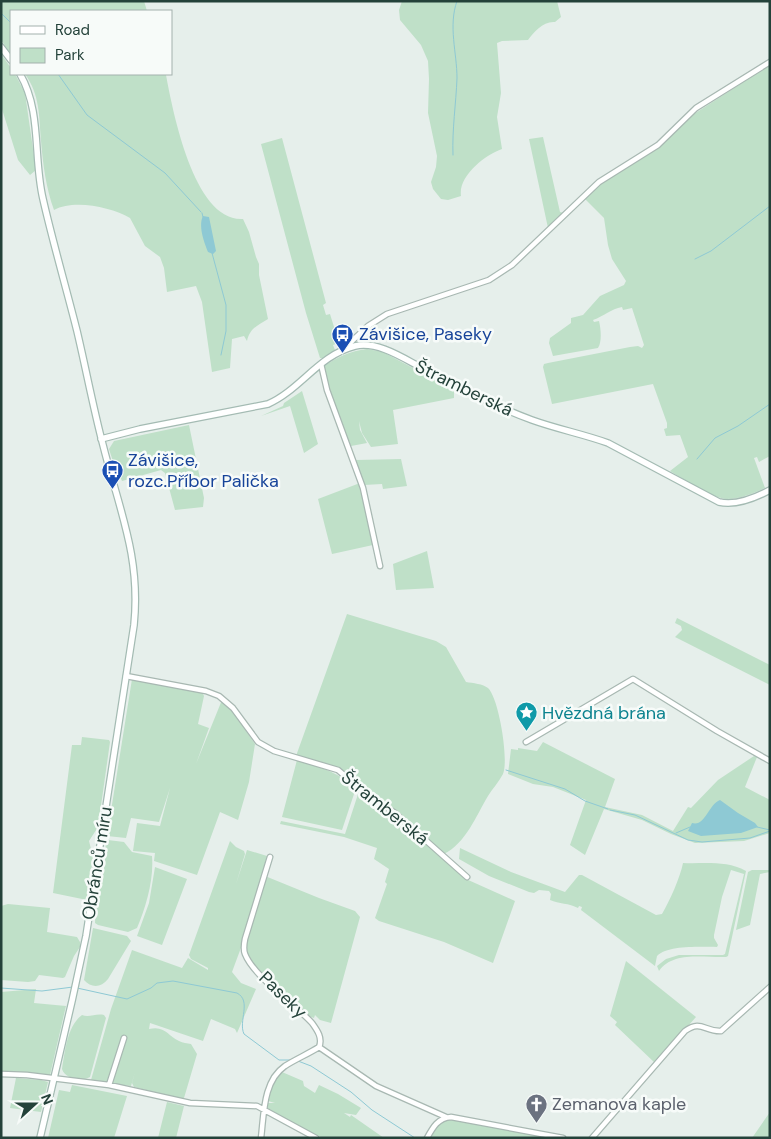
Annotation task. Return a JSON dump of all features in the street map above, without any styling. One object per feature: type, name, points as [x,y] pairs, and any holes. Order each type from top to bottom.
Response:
[{"type":"main road","points":[[1,47],[10,59]]},
{"type":"main road","name":"Obránců míru","points":[[21,75],[32,103],[42,198],[77,330],[102,439],[132,549],[136,586],[134,626],[92,900],[78,976],[40,1138]]},
{"type":"main road","name":"Štramberská","points":[[102,439],[140,429],[268,404],[286,395],[320,364],[346,349],[359,345],[382,349],[460,389],[516,414],[608,443],[718,502],[743,501],[770,490]]},
{"type":"street","points":[[346,349],[368,326],[387,314],[489,280],[512,265],[599,182],[658,145],[696,108],[770,62]]},
{"type":"street","points":[[320,364],[327,390],[363,488],[380,566]]},
{"type":"street","name":"Štramberská","points":[[126,676],[206,691],[219,696],[233,708],[258,742],[274,751],[338,770],[367,795],[395,814],[467,877]]},
{"type":"street","points":[[526,742],[633,679],[770,761]]},
{"type":"street","name":"Paseky","points":[[270,857],[245,938],[244,952],[264,978],[312,1023],[320,1037],[321,1044],[319,1047]]},
{"type":"street","points":[[592,1138],[685,1031],[698,1025],[715,1031],[721,1031],[770,987]]},
{"type":"street","points":[[109,1085],[124,1038]]},
{"type":"street","points":[[262,1138],[265,1102],[274,1077],[281,1068],[319,1047],[376,1086],[446,1117],[563,1138]]},
{"type":"street","points":[[1,1074],[109,1085],[190,1104],[258,1106],[316,1138]]},
{"type":"street","points":[[427,1138],[434,1125],[446,1117]]},
{"type":"green space","points":[[1,1],[144,1],[147,10],[10,10],[10,53],[1,40]]},
{"type":"green space","points":[[402,1],[557,1],[561,17],[555,22],[543,25],[528,40],[502,41],[497,43],[501,93],[497,117],[502,149],[488,156],[474,167],[464,181],[461,188],[461,196],[448,200],[441,199],[433,189],[431,182],[437,156],[428,113],[428,61],[421,45],[400,20],[399,10]]},
{"type":"green space","points":[[1,54],[10,67],[10,75],[16,75],[25,93],[36,170],[30,175],[18,160],[1,106]]},
{"type":"green space","points":[[770,65],[770,456],[759,462],[757,457],[754,458],[765,488],[742,497],[727,499],[706,492],[670,471],[688,457],[680,435],[666,436],[664,429],[667,428],[667,423],[653,384],[552,404],[543,367],[544,364],[548,363],[630,347],[638,346],[642,348],[644,345],[632,308],[623,310],[622,307],[593,320],[594,322],[599,321],[600,324],[601,339],[598,348],[553,356],[549,343],[550,338],[571,323],[571,318],[583,315],[600,296],[624,285],[626,281],[612,259],[604,218],[584,198],[595,187],[656,149],[694,114]]},
{"type":"green space","points":[[26,75],[166,75],[181,138],[199,185],[211,203],[226,215],[243,219],[259,264],[259,275],[268,319],[252,330],[247,341],[244,336],[232,339],[230,368],[212,372],[202,302],[196,286],[167,292],[164,268],[160,257],[145,246],[130,218],[113,211],[92,206],[72,205],[54,210],[44,168],[38,106]]},
{"type":"green space","points":[[543,137],[560,212],[564,213],[548,228],[529,139]]},
{"type":"green space","points":[[282,138],[326,303],[323,305],[326,315],[330,314],[339,343],[333,345],[335,350],[323,358],[320,358],[306,313],[261,144]]},
{"type":"green space","points":[[367,349],[383,352],[454,390],[454,398],[393,410],[398,444],[371,447],[362,433],[359,421],[360,430],[367,443],[351,446],[332,399],[323,367],[344,355]]},
{"type":"green space","points":[[302,391],[318,444],[304,453],[290,406],[261,416],[283,406],[284,403]]},
{"type":"green space","points":[[189,425],[204,498],[203,507],[175,510],[165,473],[161,470],[122,481],[120,476],[118,477],[109,449],[114,441]]},
{"type":"green space","points":[[401,459],[407,486],[383,489],[382,484],[364,485],[356,460]]},
{"type":"green space","points":[[360,483],[373,545],[332,554],[318,499]]},
{"type":"green space","points":[[427,551],[434,588],[396,590],[393,564]]},
{"type":"green space","points":[[347,614],[436,641],[446,647],[466,682],[486,687],[492,694],[499,716],[504,744],[505,767],[503,774],[464,836],[452,849],[444,854],[339,768],[296,756]]},
{"type":"green space","points":[[677,618],[770,665],[770,685],[675,637],[682,630],[681,626],[675,623]]},
{"type":"green space","points":[[132,679],[202,692],[204,696],[198,724],[209,728],[196,764],[222,700],[233,712],[255,744],[249,782],[238,820],[220,812],[197,875],[154,861],[155,853],[133,851],[137,823],[160,826],[170,788],[159,822],[131,818],[126,838],[107,836]]},
{"type":"green space","points":[[82,737],[109,740],[110,742],[98,827],[89,841],[93,857],[87,900],[53,893],[72,745],[81,745]]},
{"type":"green space","points":[[543,742],[615,779],[605,807],[642,815],[673,831],[688,807],[691,808],[718,780],[754,756],[757,757],[745,787],[770,800],[770,833],[744,841],[695,843],[642,820],[604,809],[585,855],[570,845],[586,800],[553,787],[533,784],[508,774],[511,749],[518,750],[518,748],[537,751]]},
{"type":"green space","points":[[297,760],[335,774],[356,788],[342,830],[282,817]]},
{"type":"green space","points":[[359,791],[414,831],[466,879],[515,901],[493,963],[444,942],[379,921],[375,918],[387,884],[385,882],[389,869],[374,859],[377,848],[344,837],[280,824],[281,821],[345,834]]},
{"type":"green space","points":[[108,840],[124,842],[132,852],[152,856],[149,893],[137,928],[128,932],[95,923],[96,901],[103,877],[106,842]]},
{"type":"green space","points":[[230,841],[244,851],[245,854],[236,884],[247,850],[267,856],[242,945],[232,972],[241,983],[256,989],[237,1033],[235,1029],[211,1019],[203,1041],[150,1023],[149,1029],[159,1028],[179,1041],[191,1044],[197,1054],[184,1098],[182,1099],[134,1087],[132,1083],[135,1072],[131,1086],[112,1084],[117,1065],[109,1083],[91,1080],[111,1009],[132,950],[182,968],[188,958],[208,970],[208,968],[191,959],[189,955]]},
{"type":"green space","points":[[460,848],[511,872],[565,892],[579,875],[582,875],[656,915],[662,914],[677,882],[683,863],[731,865],[746,871],[728,956],[681,958],[665,965],[659,971],[657,966],[666,959],[679,955],[725,954],[744,874],[731,870],[722,897],[714,935],[717,947],[685,947],[662,952],[657,956],[655,966],[581,910],[582,907],[579,906],[578,908],[550,900],[551,894],[549,891],[529,892],[489,876],[459,859]]},
{"type":"green space","points":[[155,867],[187,879],[162,945],[137,936],[149,903]]},
{"type":"green space","points":[[752,870],[770,870],[770,872],[760,874],[750,925],[736,930],[748,872]]},
{"type":"green space","points":[[265,876],[355,911],[360,917],[331,1023],[320,1020],[315,1015],[314,1018],[308,1016],[262,974],[254,965],[249,955],[246,941]]},
{"type":"green space","points":[[8,904],[50,908],[47,932],[77,937],[80,947],[65,977],[39,975],[35,981],[28,982],[1,980],[1,906]]},
{"type":"green space","points":[[93,928],[127,936],[131,941],[108,979],[96,986],[84,980]]},
{"type":"green space","points":[[626,961],[696,1017],[655,1063],[615,1025],[617,1022],[610,1016]]},
{"type":"green space","points":[[36,989],[34,1003],[66,1006],[50,1075],[1,1071],[1,992]]},
{"type":"green space","points":[[82,1015],[104,1015],[106,1018],[90,1077],[87,1079],[70,1077],[62,1069],[70,1032]]},
{"type":"green space","points":[[282,1072],[303,1081],[304,1086],[315,1093],[319,1085],[361,1108],[356,1115],[344,1113],[350,1117],[351,1115],[384,1138],[323,1138],[300,1128],[266,1107],[268,1103],[275,1103],[268,1101],[274,1081]]},
{"type":"green space","points":[[16,1078],[48,1082],[41,1112],[10,1108]]},
{"type":"green space","points":[[72,1085],[127,1096],[114,1138],[48,1138],[59,1090],[70,1092]]},
{"type":"green space","points":[[167,1102],[184,1106],[176,1138],[158,1138]]},
{"type":"green space","points":[[770,1112],[770,1138],[752,1138]]},
{"type":"green space","points":[[446,1119],[554,1138],[430,1138],[437,1126]]},
{"type":"water","points":[[203,216],[209,217],[216,251],[213,254],[208,252],[203,239],[201,224]]},
{"type":"water","points":[[720,800],[755,823],[758,827],[741,833],[701,836],[688,831],[692,823],[700,822],[712,806]]},
{"type":"waterway","points":[[453,155],[457,78],[453,20],[457,1]]},
{"type":"waterway","points":[[1,13],[10,22]]},
{"type":"waterway","points":[[59,75],[87,115],[165,173],[201,212]]},
{"type":"waterway","points":[[695,259],[711,251],[770,206]]},
{"type":"waterway","points":[[202,213],[203,217]]},
{"type":"waterway","points":[[212,253],[226,305],[226,331],[221,355]]},
{"type":"waterway","points":[[697,459],[715,438],[738,426],[770,404]]},
{"type":"waterway","points":[[506,770],[565,789],[585,801],[608,809]]},
{"type":"waterway","points":[[610,810],[635,815],[688,840],[702,842],[750,838],[770,831]]},
{"type":"waterway","points":[[676,833],[690,827]]},
{"type":"waterway","points":[[757,827],[770,830]]},
{"type":"waterway","points":[[77,988],[127,999],[151,988],[157,983],[173,981],[237,993],[244,1001],[242,1023],[244,1034],[279,1060],[292,1060]]},
{"type":"waterway","points":[[1,988],[42,991],[73,987]]},
{"type":"waterway","points":[[298,1061],[311,1066],[351,1092],[372,1110],[415,1138]]},
{"type":"place","name":"Závišice, Paseky","points":[[343,353]]},
{"type":"place","name":"Závišice, rozc.Příbor Palička","points":[[112,489]]},
{"type":"place","name":"Hvězdná brána","points":[[526,732]]},
{"type":"place","name":"Zemanova kaple","points":[[536,1123]]}]
